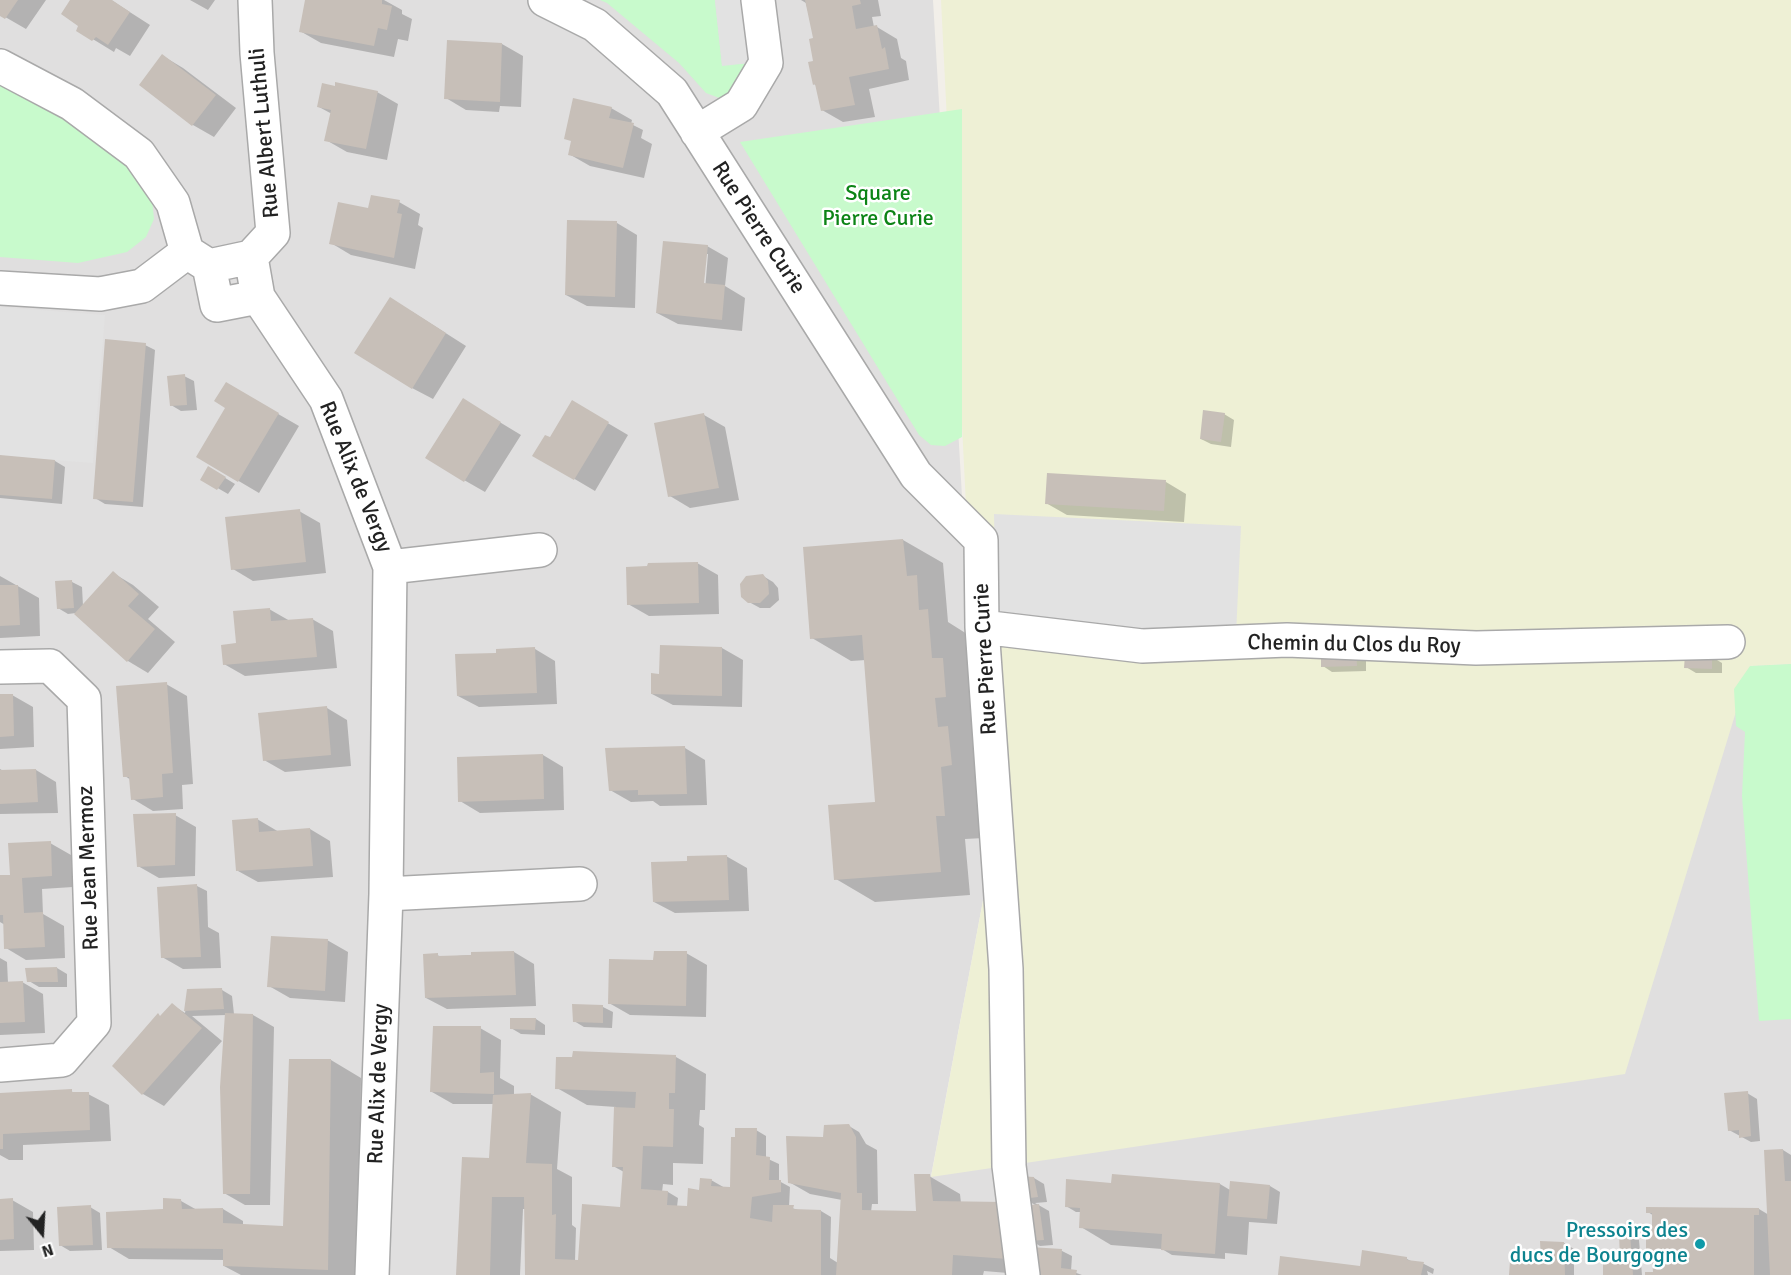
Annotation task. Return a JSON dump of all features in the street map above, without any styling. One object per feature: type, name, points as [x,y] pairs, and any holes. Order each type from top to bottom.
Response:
[{"type":"street","name":"Rue Albert Luthuli","points":[[251,257],[273,233],[257,53],[255,0]]},
{"type":"street","name":"Rue Pierre Curie","points":[[545,0],[595,25],[672,92],[916,476],[981,540],[982,627],[1006,969],[1009,1166],[1023,1275]]},
{"type":"street","points":[[697,132],[741,105],[766,63],[758,0]]},
{"type":"street","points":[[0,66],[72,104],[139,154],[173,203],[217,305],[258,297]]},
{"type":"street","points":[[0,288],[100,294],[142,286],[198,259],[251,257]]},
{"type":"street","name":"Rue Alix de Vergy","points":[[251,257],[258,297],[326,399],[390,567],[386,894],[372,1275]]},
{"type":"street","name":"Rue Alix de Vergy","points":[[390,567],[540,550]]},
{"type":"street","name":"Chemin du Clos du Roy","points":[[982,627],[1142,646],[1287,640],[1476,648],[1728,642]]},
{"type":"street","name":"Rue Jean Mermoz","points":[[0,667],[50,666],[84,699],[94,1023],[62,1060],[0,1065]]},
{"type":"street","points":[[386,894],[580,884]]},
{"type":"shaded area","points":[[0,0],[933,0],[985,890],[931,1176],[1750,666],[1791,664],[1791,1275],[0,1275]]},
{"type":"shaded area","points":[[715,0],[744,0],[750,63],[722,66]]},
{"type":"shaded area","points":[[0,307],[105,315],[93,463],[0,456]]},
{"type":"shaded area","points":[[994,514],[1241,526],[1236,635],[1065,628],[1015,621],[996,610]]},
{"type":"green space","points":[[600,0],[715,0],[722,65],[750,63],[737,96],[722,99],[706,93],[679,63],[607,3]]},
{"type":"green space","points":[[941,0],[1791,0],[1791,664],[1750,666],[1625,1074],[931,1177],[985,890]]},
{"type":"green space","points":[[0,85],[60,108],[120,145],[151,189],[154,219],[146,237],[127,252],[78,263],[0,257]]},
{"type":"green space","name":"Square Pierre Curie","points":[[962,109],[962,437],[945,446],[931,445],[919,435],[740,142]]},
{"type":"green space","points":[[1791,664],[1791,1019],[1759,1021],[1742,796],[1745,732],[1736,726],[1734,689],[1750,666]]},
{"type":"building","points":[[0,0],[18,0],[5,19],[0,16]]},
{"type":"building","points":[[70,0],[112,0],[130,12],[108,45],[96,37],[92,41],[76,31],[78,26],[61,14]]},
{"type":"building","points":[[305,0],[382,0],[382,4],[392,6],[387,30],[378,28],[374,46],[299,32]]},
{"type":"building","points":[[805,0],[860,0],[861,4],[852,6],[856,29],[877,25],[882,49],[885,47],[889,69],[849,77],[855,105],[821,111],[808,62],[813,61],[809,39],[813,38]]},
{"type":"building","points":[[447,40],[502,43],[500,102],[444,99]]},
{"type":"building","points":[[162,54],[216,95],[192,126],[139,85]]},
{"type":"building","points":[[335,82],[378,91],[366,149],[324,141],[331,110],[317,107],[322,83],[335,86]]},
{"type":"building","points":[[573,98],[612,107],[609,118],[634,123],[623,168],[568,155],[571,141],[564,139]]},
{"type":"building","points":[[371,195],[400,200],[397,213],[402,214],[394,258],[329,244],[338,202],[368,208]]},
{"type":"building","points":[[567,220],[617,221],[615,297],[565,295]]},
{"type":"building","points":[[663,241],[708,245],[704,283],[725,285],[722,320],[656,313]]},
{"type":"building","points":[[390,297],[446,333],[412,389],[354,353]]},
{"type":"building","points":[[105,339],[146,343],[133,502],[93,499]]},
{"type":"building","points":[[185,374],[187,405],[170,406],[167,376]]},
{"type":"building","points":[[226,382],[279,413],[238,482],[196,457],[225,408],[214,401]]},
{"type":"building","points":[[463,398],[501,422],[464,482],[425,458]]},
{"type":"building","points":[[572,400],[609,422],[574,480],[532,456],[545,435],[550,437]]},
{"type":"building","points":[[1203,410],[1225,413],[1221,442],[1200,439]]},
{"type":"building","points":[[704,413],[719,488],[668,497],[654,423]]},
{"type":"building","points":[[0,455],[55,460],[52,499],[0,495]]},
{"type":"building","points":[[208,466],[226,477],[217,490],[200,480]]},
{"type":"building","points":[[1047,473],[1166,480],[1164,511],[1045,504]]},
{"type":"building","points":[[300,509],[306,562],[231,570],[225,517]]},
{"type":"building","points":[[903,539],[907,576],[917,575],[919,610],[928,609],[932,658],[943,658],[946,697],[935,698],[938,727],[948,726],[952,765],[941,767],[945,816],[936,816],[941,872],[834,880],[828,805],[875,802],[862,635],[810,639],[803,547]]},
{"type":"building","points":[[698,562],[699,603],[627,605],[626,567],[647,566],[648,563]]},
{"type":"building","points":[[113,571],[139,594],[128,606],[155,629],[127,662],[74,614]]},
{"type":"building","points":[[763,574],[768,581],[769,594],[760,603],[748,603],[741,597],[740,584],[746,576]]},
{"type":"building","points":[[72,580],[74,608],[57,609],[55,581]]},
{"type":"building","points":[[0,585],[18,585],[20,625],[0,626]]},
{"type":"building","points":[[270,608],[271,621],[313,618],[317,657],[223,665],[221,645],[236,643],[233,611]]},
{"type":"building","points":[[660,645],[722,647],[722,696],[651,694],[651,673],[659,674]]},
{"type":"building","points":[[1321,646],[1356,646],[1357,666],[1321,667]]},
{"type":"building","points":[[535,647],[537,693],[457,696],[455,654],[496,653],[496,649]]},
{"type":"building","points":[[1685,655],[1712,655],[1712,669],[1684,668]]},
{"type":"building","points":[[167,682],[173,773],[162,774],[163,797],[131,800],[129,777],[123,777],[116,686]]},
{"type":"building","points":[[0,694],[13,694],[14,736],[0,737]]},
{"type":"building","points":[[327,706],[331,755],[263,761],[258,713]]},
{"type":"building","points":[[685,746],[687,794],[638,795],[638,790],[609,791],[605,748]]},
{"type":"building","points":[[543,754],[544,799],[458,802],[457,757]]},
{"type":"building","points":[[36,769],[38,802],[0,804],[0,770]]},
{"type":"building","points":[[176,813],[175,865],[137,867],[133,814]]},
{"type":"building","points":[[258,818],[259,832],[310,828],[313,866],[236,871],[232,820]]},
{"type":"building","points":[[51,841],[52,876],[22,878],[24,913],[43,912],[45,947],[4,949],[3,915],[0,915],[0,875],[10,875],[8,843]]},
{"type":"building","points":[[727,855],[729,900],[653,902],[651,862],[687,861],[687,856]]},
{"type":"building","points":[[197,884],[201,957],[161,958],[157,887]]},
{"type":"building","points":[[271,936],[328,939],[325,991],[267,987]]},
{"type":"building","points":[[514,951],[516,995],[425,998],[423,954],[471,955],[471,952]]},
{"type":"building","points":[[654,951],[687,951],[686,1006],[608,1004],[609,959],[653,960]]},
{"type":"building","points":[[57,967],[58,982],[27,982],[25,968]]},
{"type":"building","points":[[23,981],[25,1022],[0,1023],[0,982]]},
{"type":"building","points":[[222,988],[224,1009],[184,1011],[187,989]]},
{"type":"building","points":[[172,1003],[202,1028],[142,1095],[112,1066],[158,1013],[160,1016]]},
{"type":"building","points":[[572,1004],[603,1005],[603,1023],[573,1022]]},
{"type":"building","points":[[225,1013],[253,1014],[250,1194],[223,1194],[220,1087]]},
{"type":"building","points":[[510,1018],[536,1018],[535,1030],[510,1029]]},
{"type":"building","points":[[433,1026],[481,1026],[480,1073],[494,1072],[494,1094],[430,1092]]},
{"type":"building","points":[[573,1051],[676,1055],[675,1093],[669,1093],[669,1109],[674,1109],[673,1147],[643,1146],[641,1189],[668,1191],[667,1205],[687,1206],[688,1188],[699,1190],[700,1178],[712,1179],[711,1186],[730,1187],[731,1137],[735,1137],[735,1128],[757,1128],[756,1155],[770,1157],[769,1180],[781,1180],[781,1192],[752,1197],[750,1218],[772,1222],[773,1205],[794,1205],[793,1209],[821,1210],[821,1275],[525,1275],[524,1197],[492,1197],[490,1275],[456,1275],[462,1157],[489,1158],[493,1095],[531,1093],[526,1163],[552,1164],[552,1215],[556,1214],[555,1259],[578,1260],[582,1204],[620,1207],[623,1167],[612,1167],[614,1107],[635,1108],[636,1092],[555,1089],[556,1057],[572,1057]]},
{"type":"building","points":[[289,1059],[331,1059],[328,1270],[223,1266],[223,1249],[107,1248],[106,1212],[163,1209],[163,1198],[181,1199],[182,1209],[223,1208],[223,1223],[283,1226]]},
{"type":"building","points":[[72,1089],[72,1092],[89,1092],[90,1130],[3,1134],[3,1149],[0,1149],[0,1093]]},
{"type":"building","points":[[1748,1091],[1751,1136],[1739,1138],[1739,1130],[1728,1131],[1724,1093]]},
{"type":"building","points":[[849,1124],[856,1137],[857,1193],[862,1193],[862,1210],[916,1211],[914,1174],[930,1174],[933,1201],[1004,1202],[1008,1259],[953,1255],[952,1275],[836,1275],[841,1193],[788,1183],[786,1136],[823,1137],[824,1125]]},
{"type":"building","points":[[1783,1149],[1785,1181],[1791,1181],[1791,1275],[1770,1275],[1764,1150]]},
{"type":"building","points":[[1112,1174],[1220,1183],[1215,1254],[1161,1250],[1162,1234],[1079,1228],[1080,1208],[1065,1207],[1066,1179],[1111,1183]]},
{"type":"building","points":[[1018,1176],[1034,1177],[1038,1197],[1022,1199]]},
{"type":"building","points":[[1230,1181],[1270,1185],[1267,1219],[1227,1216]]},
{"type":"building","points":[[13,1198],[14,1239],[0,1240],[0,1199]]},
{"type":"building","points":[[1039,1204],[1044,1240],[1029,1241],[1023,1206]]},
{"type":"building","points":[[91,1205],[93,1245],[59,1246],[57,1207]]},
{"type":"building","name":"Pressoirs des ducs de Bourgogne","points":[[1646,1207],[1759,1208],[1759,1215],[1754,1215],[1754,1275],[1645,1275],[1645,1272],[1653,1272],[1652,1258],[1646,1258],[1646,1230],[1652,1229],[1652,1213],[1646,1213]]},
{"type":"building","points":[[1630,1233],[1633,1275],[1603,1275],[1603,1260],[1620,1259],[1619,1234]]},
{"type":"building","points":[[1540,1241],[1564,1242],[1565,1275],[1509,1275],[1510,1261],[1541,1262]]},
{"type":"building","points":[[1030,1247],[1062,1249],[1061,1268],[1077,1270],[1076,1275],[1035,1275]]},
{"type":"building","points":[[1362,1250],[1424,1262],[1421,1275],[1278,1275],[1280,1256],[1360,1266]]},
{"type":"place","name":"Pressoirs des ducs de Bourgogne","points":[[1700,1244]]}]
